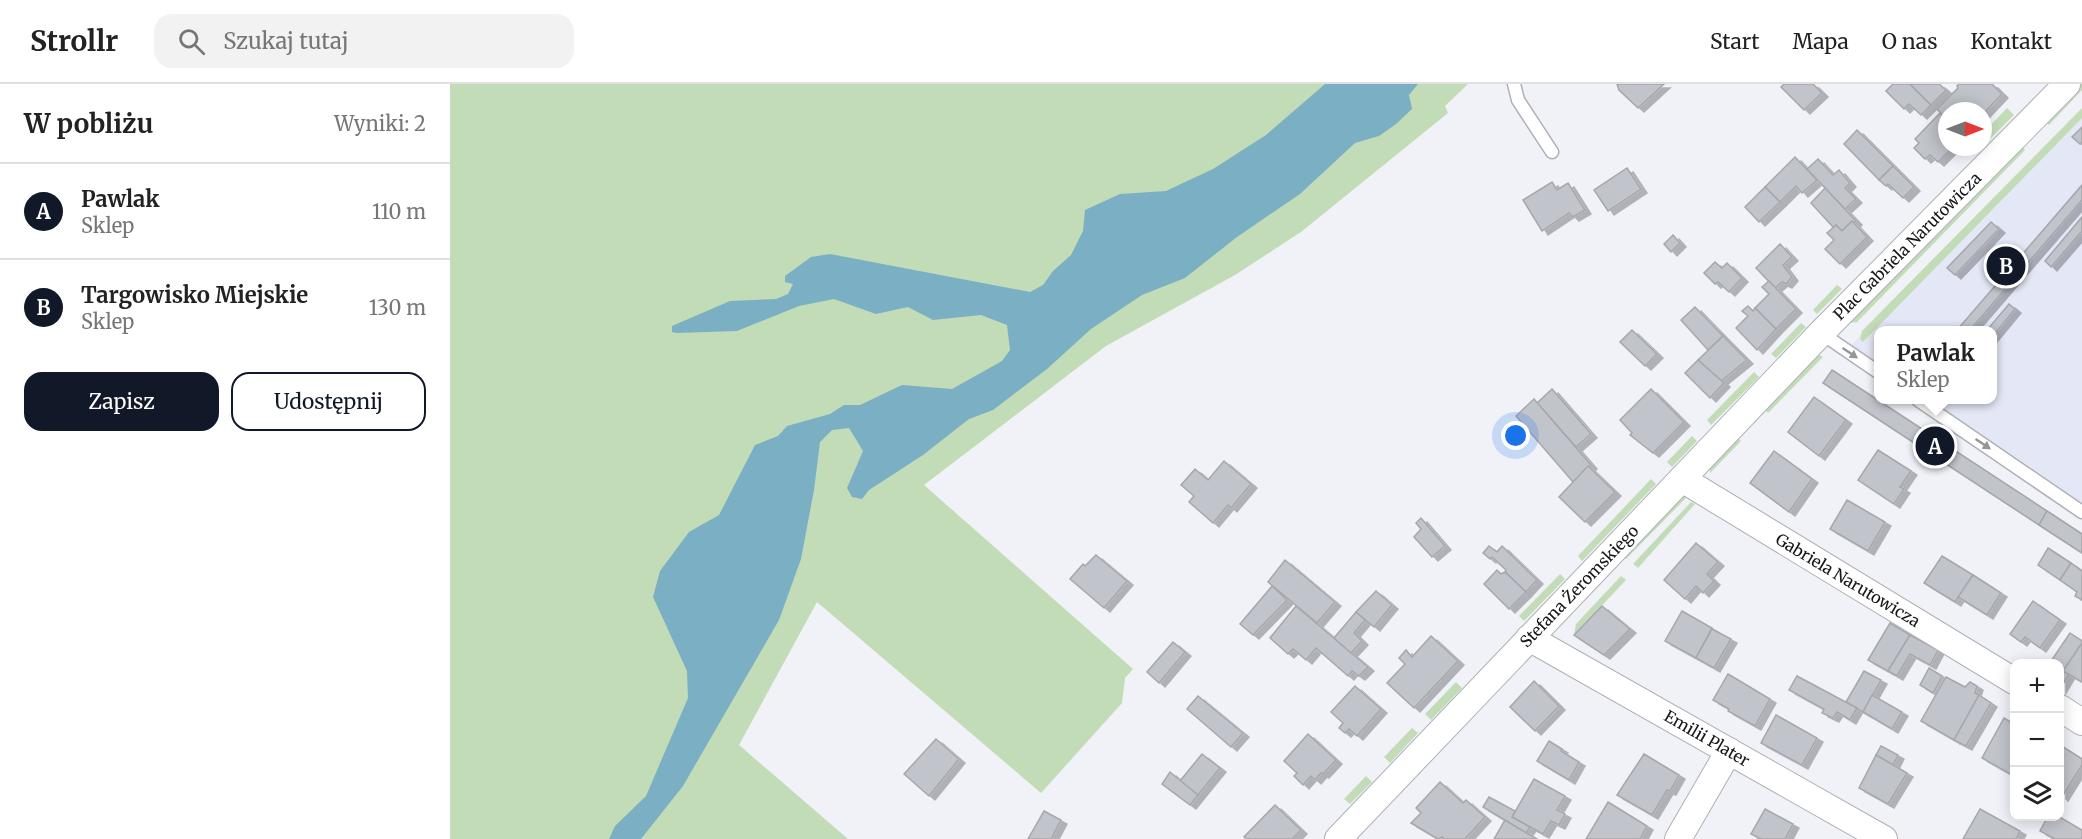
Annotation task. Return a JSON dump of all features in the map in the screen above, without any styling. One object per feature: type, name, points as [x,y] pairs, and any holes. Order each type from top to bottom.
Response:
[{"type":"street","name":"Plac Gabriela Narutowicza","points":[[1821,333],[2067,84]]},
{"type":"street","name":"Stefana Żeromskiego","points":[[1338,839],[1821,333]]},
{"type":"street","name":"Gabriela Narutowicza","points":[[1682,479],[2010,679]]},
{"type":"street","name":"Emilii Plater","points":[[1529,638],[1884,839]]},
{"type":"street","points":[[2064,711],[2082,722]]},
{"type":"street","points":[[1678,839],[1729,751]]},
{"type":"lane","points":[[1514,84],[1518,100],[1552,152]]},
{"type":"lane","name":"Plac Gabriela Narutowicza","points":[[1821,333],[1874,369]]},
{"type":"lane","points":[[1925,404],[2082,512]]},
{"type":"shaded area","points":[[2082,113],[2082,512],[1924,404],[1997,404],[1997,326],[1874,326],[1874,369],[1846,350]]},
{"type":"green space","points":[[450,84],[1468,84],[1445,106],[1448,113],[1301,232],[1235,275],[1106,346],[924,485],[1133,669],[1125,678],[1122,703],[1041,793],[817,602],[739,745],[848,839],[450,839]]},
{"type":"green space","points":[[2078,84],[2082,84],[2082,90],[2049,125],[2044,120]]},
{"type":"green space","points":[[2007,108],[2014,115],[1992,137],[1992,124]]},
{"type":"green space","points":[[2082,108],[2082,118],[1879,326],[1874,326],[1874,331],[1863,342],[1860,339],[1862,331]]},
{"type":"green space","points":[[2020,144],[2025,150],[1857,322],[1849,323],[1850,320]]},
{"type":"green space","points":[[1837,285],[1842,289],[1817,314],[1813,310]]},
{"type":"green space","points":[[1801,323],[1806,327],[1776,358],[1771,354]]},
{"type":"green space","points":[[1817,354],[1823,357],[1768,413],[1764,408]]},
{"type":"green space","points":[[1754,372],[1759,377],[1711,425],[1707,420]]},
{"type":"green space","points":[[1692,436],[1697,441],[1672,467],[1667,462]]},
{"type":"green space","points":[[1737,437],[1741,441],[1710,473],[1710,466]]},
{"type":"green space","points":[[1651,479],[1656,484],[1582,561],[1578,556]]},
{"type":"green space","points":[[1682,494],[1686,498],[1626,559],[1622,556]]},
{"type":"green space","points":[[1691,502],[1695,504],[1638,568],[1633,564]]},
{"type":"green space","points":[[1560,574],[1565,579],[1524,621],[1519,616]]},
{"type":"green space","points":[[1621,576],[1626,580],[1574,635],[1576,624]]},
{"type":"green space","points":[[1456,682],[1462,688],[1431,720],[1425,714]]},
{"type":"green space","points":[[1412,728],[1418,733],[1390,763],[1384,757]]},
{"type":"green space","points":[[1366,776],[1372,782],[1350,804],[1344,799]]},
{"type":"water","points":[[1325,84],[1418,84],[1409,95],[1412,109],[1396,124],[1379,136],[1355,143],[1300,194],[1237,237],[1185,278],[1142,295],[1091,329],[1047,369],[993,410],[969,419],[923,455],[869,490],[862,499],[852,497],[847,488],[863,451],[849,428],[832,430],[820,442],[801,559],[779,620],[683,786],[641,839],[609,839],[615,826],[646,796],[688,698],[687,671],[653,597],[660,571],[689,532],[719,515],[755,445],[778,436],[787,426],[830,414],[844,405],[860,405],[902,385],[952,389],[1002,361],[1010,350],[1007,325],[981,315],[933,320],[908,307],[876,314],[834,299],[799,306],[737,331],[676,333],[672,332],[672,326],[730,301],[776,299],[788,294],[793,284],[785,282],[785,276],[811,257],[830,254],[1030,292],[1043,285],[1053,271],[1071,255],[1083,231],[1085,210],[1120,194],[1166,191],[1213,169],[1266,135]]},
{"type":"building","points":[[1617,84],[1664,84],[1638,108],[1619,90]]},
{"type":"building","points":[[1784,84],[1813,84],[1822,93],[1804,110],[1781,87]]},
{"type":"building","points":[[1893,84],[1910,84],[1931,105],[1921,115],[1909,104],[1904,109],[1886,91]]},
{"type":"building","points":[[1910,84],[1939,84],[1946,90],[1931,105]]},
{"type":"building","points":[[1959,84],[1992,84],[2002,94],[1992,105],[1992,102],[1944,102],[1958,88]]},
{"type":"building","points":[[1938,115],[1938,156],[1944,156],[1938,162],[1930,155],[1925,159],[1914,148],[1919,143],[1915,139]]},
{"type":"building","points":[[2082,127],[2082,142],[2080,144],[2072,137]]},
{"type":"building","points":[[1857,130],[1893,166],[1879,180],[1844,144]]},
{"type":"building","points":[[1795,157],[1817,180],[1802,193],[1796,186],[1780,202],[1765,187]]},
{"type":"building","points":[[1818,159],[1833,175],[1839,170],[1850,183],[1845,188],[1856,199],[1845,209],[1807,169]]},
{"type":"building","points":[[1893,166],[1914,187],[1903,198],[1888,184],[1886,186],[1879,180]]},
{"type":"building","points":[[1627,168],[1641,189],[1608,211],[1594,190]]},
{"type":"building","points":[[1552,182],[1557,190],[1568,183],[1585,210],[1573,217],[1569,213],[1542,231],[1523,200]]},
{"type":"building","points":[[2082,185],[2082,200],[1973,326],[1960,326]]},
{"type":"building","points":[[1765,187],[1780,202],[1759,222],[1745,207]]},
{"type":"building","points":[[1825,188],[1856,221],[1854,223],[1852,221],[1842,231],[1836,225],[1833,227],[1811,203]]},
{"type":"building","points":[[2082,217],[2082,231],[2051,267],[2045,261]]},
{"type":"building","points":[[1852,221],[1867,237],[1840,264],[1825,249],[1834,240],[1827,233],[1836,225],[1842,231]]},
{"type":"building","points":[[1991,222],[1999,229],[1955,275],[1947,268]]},
{"type":"building","points":[[1673,235],[1680,243],[1671,252],[1664,244]]},
{"type":"building","points":[[1780,244],[1792,257],[1783,265],[1792,277],[1786,284],[1782,282],[1775,288],[1756,268]]},
{"type":"building","points":[[1715,262],[1722,268],[1727,263],[1742,278],[1729,292],[1718,282],[1715,284],[1704,273]]},
{"type":"building","points":[[1769,281],[1796,309],[1776,329],[1755,308],[1769,294],[1762,287]]},
{"type":"building","points":[[2009,304],[2015,309],[1997,331],[1997,326],[1990,326]]},
{"type":"building","points":[[1748,306],[1753,311],[1755,308],[1776,329],[1757,350],[1736,328],[1748,316],[1742,311]]},
{"type":"building","points":[[1695,307],[1723,336],[1708,350],[1681,320]]},
{"type":"building","points":[[1632,330],[1657,354],[1645,366],[1620,342]]},
{"type":"building","points":[[1723,336],[1747,360],[1721,381],[1698,360]]},
{"type":"building","points":[[1698,360],[1724,383],[1710,398],[1685,373]]},
{"type":"building","points":[[1832,370],[1874,398],[1874,404],[1884,404],[2047,511],[2039,525],[1823,383]]},
{"type":"building","points":[[1552,389],[1591,434],[1576,447],[1537,403]]},
{"type":"building","points":[[1651,389],[1684,422],[1653,453],[1630,435],[1632,433],[1620,420]]},
{"type":"building","points":[[1814,397],[1846,420],[1819,456],[1788,432]]},
{"type":"building","points":[[1534,399],[1591,465],[1573,482],[1516,416]]},
{"type":"building","points":[[1878,450],[1911,471],[1900,487],[1904,489],[1894,504],[1858,480]]},
{"type":"building","points":[[1774,451],[1812,479],[1789,512],[1750,483]]},
{"type":"building","points":[[1224,461],[1251,484],[1231,508],[1228,505],[1213,523],[1189,502],[1194,496],[1181,485],[1195,469],[1208,480]]},
{"type":"building","points":[[1588,466],[1615,492],[1585,522],[1559,497]]},
{"type":"building","points":[[1847,500],[1885,522],[1868,551],[1830,529]]},
{"type":"building","points":[[2047,511],[2082,534],[2082,553],[2039,525]]},
{"type":"building","points":[[1421,518],[1445,546],[1432,557],[1414,537],[1421,529],[1416,523]]},
{"type":"building","points":[[1696,543],[1718,562],[1707,574],[1714,581],[1703,593],[1696,586],[1685,599],[1664,580]]},
{"type":"building","points":[[1489,546],[1497,552],[1502,546],[1537,580],[1526,592],[1492,557],[1490,559],[1483,553]]},
{"type":"building","points":[[2048,548],[2071,563],[2060,580],[2038,565]]},
{"type":"building","points":[[1096,555],[1127,581],[1104,608],[1070,579],[1083,564],[1085,566]]},
{"type":"building","points":[[1942,556],[1973,575],[1955,602],[1924,583]]},
{"type":"building","points":[[1285,560],[1335,602],[1317,623],[1268,582]]},
{"type":"building","points":[[2071,563],[2082,571],[2082,600],[2075,596],[2077,592],[2060,580]]},
{"type":"building","points":[[1497,570],[1501,574],[1505,572],[1526,592],[1509,609],[1484,584]]},
{"type":"building","points":[[1973,575],[2001,593],[1987,615],[1958,597]]},
{"type":"building","points":[[1272,586],[1287,600],[1253,635],[1240,624]]},
{"type":"building","points":[[1376,591],[1392,605],[1374,627],[1356,612]]},
{"type":"building","points":[[2033,601],[2060,620],[2040,648],[2025,637],[2021,642],[2010,634]]},
{"type":"building","points":[[1296,606],[1368,667],[1359,676],[1352,671],[1348,676],[1316,648],[1306,660],[1293,649],[1288,654],[1270,638]]},
{"type":"building","points":[[1602,606],[1630,629],[1604,655],[1574,635]]},
{"type":"building","points":[[1682,611],[1712,628],[1696,658],[1665,641]]},
{"type":"building","points":[[1356,612],[1365,620],[1354,633],[1362,641],[1351,653],[1334,638]]},
{"type":"building","points":[[1890,623],[1910,635],[1888,671],[1868,660]]},
{"type":"building","points":[[1712,629],[1731,639],[1714,668],[1696,658]]},
{"type":"building","points":[[2070,633],[2082,641],[2064,670],[2064,659],[2052,659]]},
{"type":"building","points":[[1910,635],[1938,650],[1930,665],[1910,654],[1897,676],[1888,671]]},
{"type":"building","points":[[1431,636],[1458,661],[1414,708],[1387,683],[1405,664],[1399,658],[1406,650],[1412,657]]},
{"type":"building","points":[[1173,642],[1185,652],[1159,683],[1147,672]]},
{"type":"building","points":[[2082,643],[2082,682],[2064,670]]},
{"type":"building","points":[[1929,668],[1942,676],[1933,693],[1920,685]]},
{"type":"building","points":[[1864,671],[1881,680],[1863,712],[1846,702]]},
{"type":"building","points":[[2064,672],[2069,674],[2064,682]]},
{"type":"building","points":[[1728,674],[1770,699],[1755,726],[1713,700]]},
{"type":"building","points":[[1797,676],[1857,708],[1850,720],[1837,712],[1833,718],[1822,713],[1824,709],[1789,690]]},
{"type":"building","points":[[1946,677],[1965,687],[1970,682],[1977,686],[1975,693],[1979,695],[1954,740],[1921,721]]},
{"type":"building","points":[[1534,681],[1559,706],[1535,731],[1510,707]]},
{"type":"building","points":[[1355,686],[1381,709],[1357,736],[1349,729],[1345,733],[1339,728],[1343,723],[1331,712]]},
{"type":"building","points":[[1872,695],[1902,712],[1892,729],[1863,712]]},
{"type":"building","points":[[1979,695],[1991,703],[1966,746],[1954,740]]},
{"type":"building","points":[[1198,696],[1243,733],[1231,747],[1187,709]]},
{"type":"building","points":[[1776,715],[1817,738],[1802,765],[1761,743]]},
{"type":"building","points":[[2004,718],[2010,722],[2010,774],[1982,758]]},
{"type":"building","points":[[1308,734],[1336,760],[1323,774],[1321,773],[1315,780],[1311,776],[1303,785],[1294,776],[1297,773],[1284,761]]},
{"type":"building","points":[[936,739],[959,759],[929,796],[904,774]]},
{"type":"building","points":[[1549,741],[1579,762],[1569,780],[1537,761]]},
{"type":"building","points":[[1881,746],[1898,755],[1893,765],[1876,755]]},
{"type":"building","points":[[2064,748],[2082,759],[2082,765],[2064,794]]},
{"type":"building","points":[[1202,754],[1220,768],[1198,795],[1180,781]]},
{"type":"building","points":[[1644,754],[1679,775],[1652,815],[1617,795]]},
{"type":"building","points":[[1876,755],[1907,773],[1888,804],[1859,788]]},
{"type":"building","points":[[1170,772],[1198,795],[1190,805],[1162,784]]},
{"type":"building","points":[[1534,779],[1565,796],[1557,810],[1565,814],[1559,825],[1551,821],[1543,834],[1512,817]]},
{"type":"building","points":[[1440,782],[1463,803],[1466,800],[1485,817],[1465,839],[1444,839],[1442,837],[1438,839],[1411,823],[1421,813],[1416,808]]},
{"type":"building","points":[[1489,797],[1515,811],[1512,817],[1530,827],[1526,833],[1483,807]]},
{"type":"building","points":[[1608,802],[1647,826],[1640,839],[1586,839]]},
{"type":"building","points":[[1275,805],[1301,830],[1292,839],[1247,839],[1244,837]]},
{"type":"building","points":[[1765,809],[1793,824],[1785,839],[1761,839],[1751,834]]},
{"type":"building","points":[[1980,809],[2020,831],[2016,839],[1963,839]]},
{"type":"building","points":[[1044,811],[1061,820],[1051,839],[1028,839]]},
{"type":"building","points":[[1505,820],[1518,828],[1537,839],[1494,839]]},
{"type":"building","points":[[2064,820],[2082,830],[2082,839],[2055,839],[2040,831],[2045,821]]},
{"type":"place","name":"Targowisko Miejskie","points":[[2006,266]]},
{"type":"place","name":"Pawlak","points":[[1935,446]]}]
